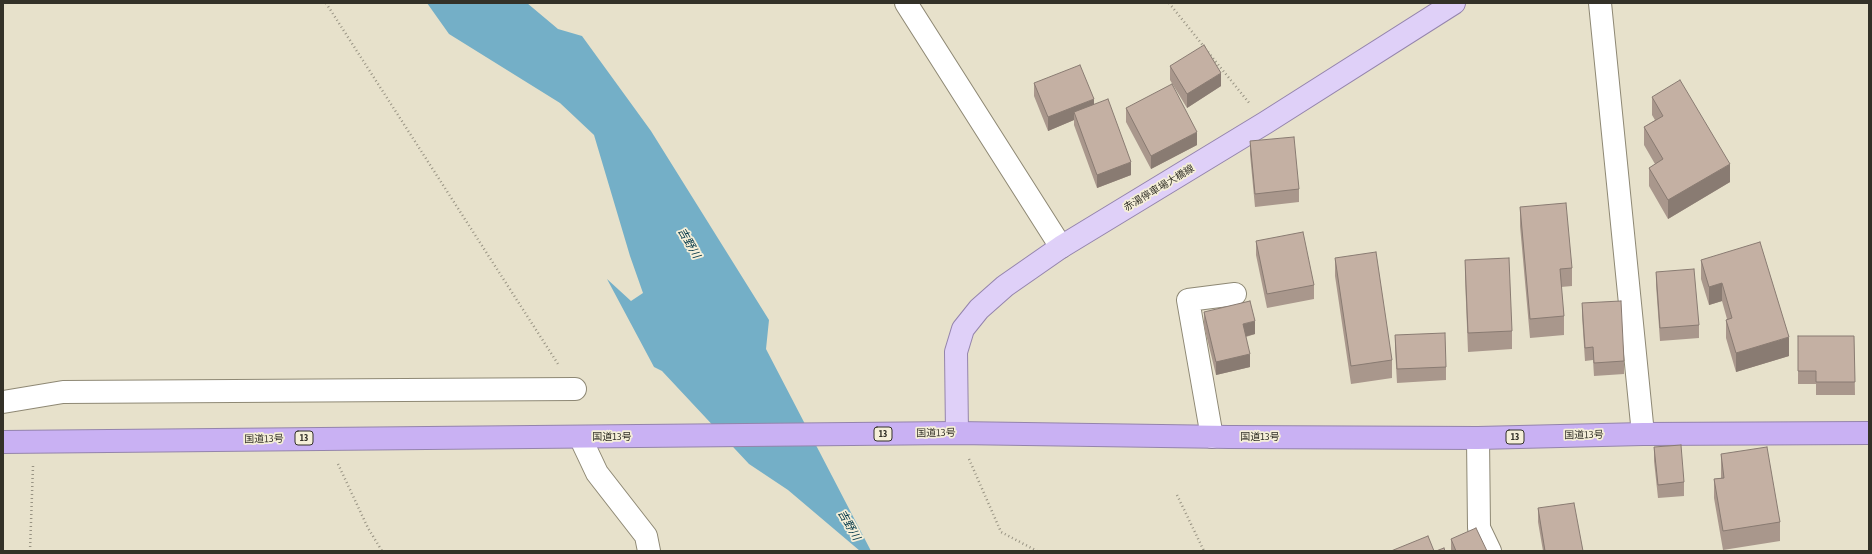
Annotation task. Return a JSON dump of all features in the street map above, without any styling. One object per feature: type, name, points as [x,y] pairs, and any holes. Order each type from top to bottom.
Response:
[{"type":"highway","name":"国道13号","points":[[3,442],[336,438],[606,437],[957,432],[1160,436],[1478,438],[1643,434],[1869,433]]},
{"type":"main road","name":"赤湯停車場大橋線","points":[[957,432],[956,352],[963,329],[979,309],[1005,286],[1061,247],[1266,123],[1454,3]]},
{"type":"street","points":[[906,3],[1061,247]]},
{"type":"street","points":[[1600,3],[1643,434]]},
{"type":"street","points":[[1212,436],[1188,300],[1235,294]]},
{"type":"street","points":[[3,386],[63,392],[575,389]]},
{"type":"street","points":[[3,402],[63,392]]},
{"type":"street","points":[[580,437],[598,473],[646,536],[649,551]]},
{"type":"street","points":[[1478,438],[1480,528],[1490,551]]},
{"type":"path","points":[[326,3],[575,389]]},
{"type":"path","points":[[1169,3],[1266,123]]},
{"type":"path","points":[[957,432],[1002,532],[1037,551]]},
{"type":"path","points":[[336,438],[338,465],[368,528],[382,551]]},
{"type":"path","points":[[30,551],[34,442]]},
{"type":"path","points":[[1177,494],[1204,551]]},
{"type":"water","name":"吉野川","points":[[427,3],[527,3],[558,29],[582,36],[651,131],[769,320],[766,349],[871,551],[860,551],[788,490],[749,464],[662,371],[654,367],[607,279],[631,301],[643,293],[630,256],[594,135],[560,103],[449,34]]},
{"type":"building","points":[[1204,45],[1221,73],[1187,94],[1170,66]]},
{"type":"building","points":[[1080,65],[1094,99],[1048,117],[1034,83]]},
{"type":"building","points":[[1680,80],[1730,164],[1668,200],[1649,168],[1663,159],[1644,127],[1663,116],[1652,97]]},
{"type":"building","points":[[1172,84],[1197,132],[1151,156],[1126,108]]},
{"type":"building","points":[[1108,99],[1131,162],[1097,175],[1074,112]]},
{"type":"building","points":[[1294,137],[1299,189],[1255,194],[1250,141]]},
{"type":"building","points":[[1566,203],[1572,268],[1560,269],[1564,316],[1530,319],[1520,207]]},
{"type":"building","points":[[1303,232],[1314,285],[1267,294],[1256,241]]},
{"type":"building","points":[[1760,242],[1789,337],[1736,353],[1726,320],[1732,318],[1722,283],[1709,287],[1701,260]]},
{"type":"building","points":[[1376,252],[1392,360],[1351,366],[1335,258]]},
{"type":"building","points":[[1509,258],[1512,331],[1468,333],[1465,260]]},
{"type":"building","points":[[1694,269],[1699,325],[1660,328],[1656,272]]},
{"type":"building","points":[[1250,301],[1255,321],[1243,324],[1250,354],[1216,362],[1204,312]]},
{"type":"building","points":[[1621,301],[1624,361],[1594,363],[1593,347],[1585,348],[1582,303]]},
{"type":"building","points":[[1445,333],[1446,367],[1397,369],[1395,335]]},
{"type":"building","points":[[1798,336],[1854,336],[1855,382],[1816,382],[1816,371],[1798,371]]},
{"type":"building","points":[[1681,445],[1684,482],[1658,485],[1654,447]]},
{"type":"building","points":[[1767,447],[1780,522],[1723,531],[1714,479],[1724,478],[1721,454]]},
{"type":"building","points":[[1574,503],[1583,551],[1545,551],[1538,508]]},
{"type":"building","points":[[1476,528],[1487,551],[1456,551],[1451,539]]},
{"type":"building","points":[[1428,536],[1434,551],[1391,551]]},
{"type":"building","points":[[1444,548],[1445,551],[1436,551]]}]
